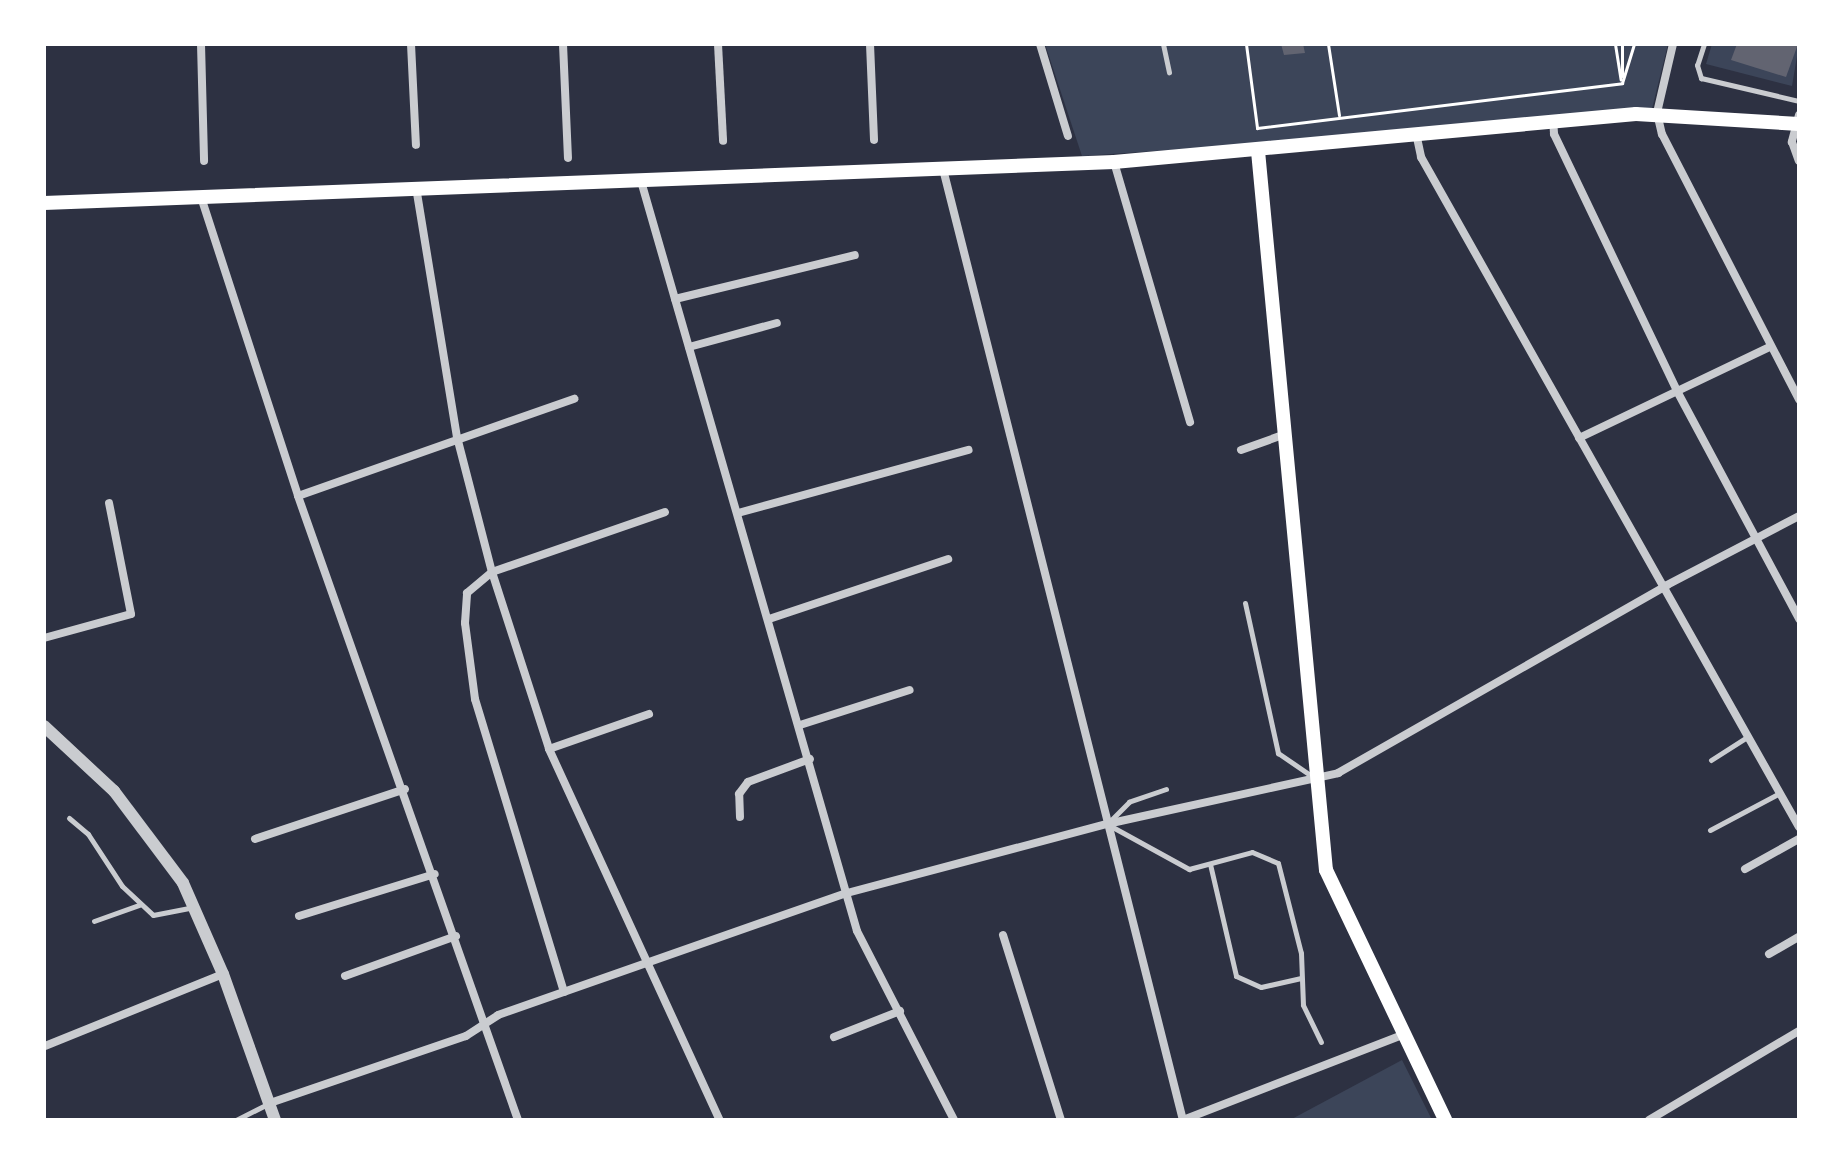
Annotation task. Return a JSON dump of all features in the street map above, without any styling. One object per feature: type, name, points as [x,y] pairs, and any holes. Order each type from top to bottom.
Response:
[{"type":"main road","points":[[44,203],[1114,162],[1258,151],[1553,119],[1657,113],[1798,121]]},
{"type":"main road","points":[[1258,151],[1283,435],[1330,882],[1445,1120]]},
{"type":"street","points":[[201,44],[204,161]]},
{"type":"street","points":[[411,44],[416,145]]},
{"type":"street","points":[[563,44],[568,158]]},
{"type":"street","points":[[718,44],[723,141]]},
{"type":"street","points":[[870,44],[874,140]]},
{"type":"street","points":[[1040,44],[1068,136]]},
{"type":"street","points":[[1673,44],[1657,113],[1662,134],[1799,400]]},
{"type":"street","points":[[1553,119],[1554,134],[1677,391],[1799,619]]},
{"type":"street","points":[[1798,121],[1792,142],[1799,161]]},
{"type":"street","points":[[1416,133],[1421,157],[1579,438],[1667,585],[1799,827]]},
{"type":"street","points":[[1114,162],[1190,422]]},
{"type":"street","points":[[943,169],[1183,1120],[1405,1034]]},
{"type":"street","points":[[641,181],[864,949],[900,1011],[954,1120]]},
{"type":"street","points":[[415,187],[457,437],[492,572],[549,749],[720,1120]]},
{"type":"street","points":[[201,197],[298,496],[435,874],[518,1120]]},
{"type":"street","points":[[675,299],[855,255]]},
{"type":"street","points":[[689,347],[777,323]]},
{"type":"street","points":[[1579,438],[1770,347]]},
{"type":"street","points":[[298,496],[457,437],[574,399]]},
{"type":"street","points":[[1241,450],[1283,435]]},
{"type":"street","points":[[738,513],[969,450]]},
{"type":"street","points":[[44,638],[131,614],[109,503]]},
{"type":"street","points":[[564,992],[481,723],[468,663],[467,593],[492,572],[665,512]]},
{"type":"street","points":[[270,1103],[466,1036],[484,1024],[564,992],[847,893],[1107,824],[1338,773],[1667,585],[1799,516]]},
{"type":"street","points":[[769,619],[948,559]]},
{"type":"street","points":[[800,725],[910,690]]},
{"type":"street","points":[[549,749],[649,714]]},
{"type":"street","points":[[44,726],[145,827],[195,906],[223,974],[275,1120]]},
{"type":"street","points":[[740,817],[739,794],[748,782],[810,759]]},
{"type":"street","points":[[255,839],[405,789]]},
{"type":"street","points":[[1745,869],[1799,839]]},
{"type":"street","points":[[299,916],[435,874]]},
{"type":"street","points":[[1003,935],[1061,1120]]},
{"type":"street","points":[[345,976],[456,936]]},
{"type":"street","points":[[1769,954],[1799,937]]},
{"type":"street","points":[[45,1046],[223,974]]},
{"type":"street","points":[[834,1037],[900,1011]]},
{"type":"street","points":[[1649,1120],[1799,1031]]},
{"type":"lane","points":[[1163,44],[1169,72]]},
{"type":"lane","points":[[1704,44],[1697,65],[1701,78],[1799,101]]},
{"type":"lane","points":[[1245,603],[1278,753],[1317,779]]},
{"type":"lane","points":[[1711,760],[1748,736]]},
{"type":"lane","points":[[1166,789],[1129,802],[1107,824],[1181,867],[1261,852],[1278,863],[1301,953],[1303,1005],[1321,1042]]},
{"type":"lane","points":[[1710,830],[1780,793]]},
{"type":"lane","points":[[69,818],[88,834],[139,905],[161,917],[195,906]]},
{"type":"lane","points":[[1210,864],[1236,976],[1261,987],[1301,978]]},
{"type":"lane","points":[[94,921],[139,905]]},
{"type":"lane","points":[[236,1120],[270,1103]]},
{"type":"path","points":[[1246,44],[1257,128],[1622,83]]},
{"type":"path","points":[[1328,44],[1339,117]]},
{"type":"path","points":[[1615,44],[1622,83]]},
{"type":"path","points":[[1622,44],[1622,83]]},
{"type":"path","points":[[1622,83],[1634,44]]},
{"type":"shaded area","points":[[1045,44],[1668,44],[1650,117],[1082,156]]},
{"type":"shaded area","points":[[1712,44],[1799,44],[1792,86],[1706,64]]},
{"type":"shaded area","points":[[1402,1060],[1432,1120],[1290,1120]]},
{"type":"building","points":[[1281,44],[1303,44],[1305,53],[1284,55]]},
{"type":"building","points":[[1737,44],[1798,44],[1786,77],[1731,60]]}]
